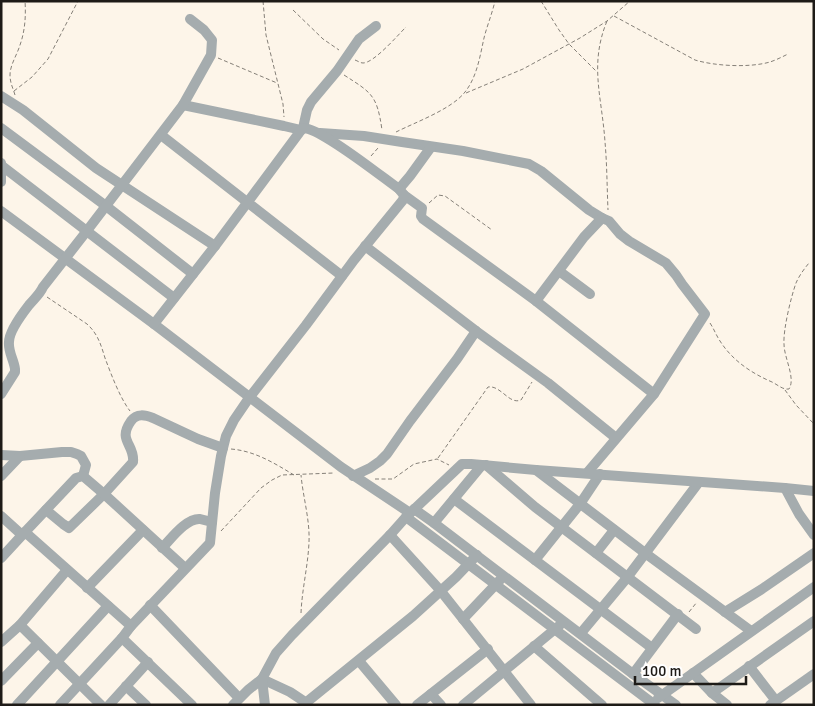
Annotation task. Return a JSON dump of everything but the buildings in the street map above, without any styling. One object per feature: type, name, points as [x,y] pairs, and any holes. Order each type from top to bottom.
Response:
[{"type":"street","points":[[1,393],[15,372],[15,366],[5,346],[11,333],[30,304],[42,292],[43,287],[183,105],[211,55],[212,40],[204,30],[190,19]]},
{"type":"street","points":[[154,324],[302,130],[310,102],[338,71],[359,40],[376,26]]},
{"type":"street","points":[[2,99],[15,105],[39,122],[96,168],[215,246]]},
{"type":"street","points":[[183,105],[302,130],[311,129],[318,133],[364,163],[422,210],[421,216],[423,219],[536,301],[654,394]]},
{"type":"street","points":[[1,128],[193,274]]},
{"type":"street","points":[[318,133],[364,136],[463,151],[529,164],[605,219],[629,241],[666,263],[676,275],[704,314],[654,394],[587,473]]},
{"type":"street","points":[[160,135],[342,276]]},
{"type":"street","points":[[60,705],[150,605],[210,543],[215,493],[223,448],[230,428],[249,398],[365,246],[403,200],[401,192],[431,147]]},
{"type":"street","points":[[1,164],[1,182]]},
{"type":"street","points":[[1,164],[86,232],[174,298]]},
{"type":"street","points":[[1,211],[154,324],[353,476],[410,513],[469,564],[652,704],[662,694],[814,587]]},
{"type":"street","points":[[536,301],[590,230],[605,219]]},
{"type":"street","points":[[365,246],[476,331],[548,383],[616,438]]},
{"type":"street","points":[[559,271],[590,294]]},
{"type":"street","points":[[353,476],[380,462],[387,454],[476,331]]},
{"type":"street","points":[[46,510],[69,528],[104,494],[133,462],[132,454],[125,438],[126,431],[134,417],[146,415],[198,439],[223,448]]},
{"type":"street","points":[[1,455],[20,456],[62,452],[77,454],[81,456],[86,464],[83,476]]},
{"type":"street","points":[[1,476],[20,456]]},
{"type":"street","points":[[150,605],[236,701],[262,678],[276,653],[303,624],[390,536],[410,513],[462,464],[814,491]]},
{"type":"street","points":[[434,523],[484,465]]},
{"type":"street","points":[[484,465],[535,507],[696,629]]},
{"type":"street","points":[[536,470],[751,631]]},
{"type":"street","points":[[535,560],[580,504],[600,474]]},
{"type":"street","points":[[83,476],[185,568]]},
{"type":"street","points":[[1,558],[76,478],[83,476]]},
{"type":"street","points":[[581,634],[628,576],[699,482]]},
{"type":"street","points":[[785,488],[799,514],[814,535]]},
{"type":"street","points":[[454,499],[652,648]]},
{"type":"street","points":[[410,513],[434,523],[676,705]]},
{"type":"street","points":[[1,516],[131,626]]},
{"type":"street","points":[[162,548],[179,530],[193,520],[200,519],[212,522]]},
{"type":"street","points":[[87,588],[143,530]]},
{"type":"street","points":[[596,553],[614,530]]},
{"type":"street","points":[[390,536],[440,590],[505,670],[526,703]]},
{"type":"street","points":[[725,612],[814,553]]},
{"type":"street","points":[[262,678],[308,701],[413,616],[477,555]]},
{"type":"street","points":[[1,642],[20,624],[67,570]]},
{"type":"street","points":[[463,619],[504,576]]},
{"type":"street","points":[[17,705],[108,606]]},
{"type":"street","points":[[633,674],[652,648],[681,617]]},
{"type":"street","points":[[463,705],[565,621]]},
{"type":"street","points":[[712,693],[814,621]]},
{"type":"street","points":[[20,624],[101,705]]},
{"type":"street","points":[[122,638],[192,705]]},
{"type":"street","points":[[1,681],[38,643]]},
{"type":"street","points":[[534,646],[601,704]]},
{"type":"street","points":[[417,705],[488,649]]},
{"type":"street","points":[[359,661],[396,705]]},
{"type":"street","points":[[109,705],[148,662]]},
{"type":"street","points":[[749,666],[773,703],[814,674]]},
{"type":"street","points":[[693,673],[712,693],[727,705]]},
{"type":"street","points":[[262,678],[265,705]]},
{"type":"street","points":[[126,686],[146,705]]},
{"type":"street","points":[[432,694],[441,705]]},
{"type":"path","points":[[15,105],[10,72],[24,32],[25,1]]},
{"type":"path","points":[[14,91],[32,77],[48,59],[78,1]]},
{"type":"path","points":[[262,1],[266,35],[283,104],[284,126]]},
{"type":"path","points":[[465,93],[479,62],[484,36],[495,1]]},
{"type":"path","points":[[540,1],[569,44],[597,73]]},
{"type":"path","points":[[364,163],[396,132],[445,108],[465,93],[523,68],[569,44],[607,21],[630,1]]},
{"type":"path","points":[[293,10],[323,39],[362,63],[368,61],[388,46],[406,27]]},
{"type":"path","points":[[613,16],[704,63],[758,64],[771,62],[788,54]]},
{"type":"path","points":[[605,219],[605,140],[597,73],[601,40],[607,21]]},
{"type":"path","points":[[211,55],[278,83]]},
{"type":"path","points":[[338,71],[370,93],[374,98],[386,140]]},
{"type":"path","points":[[422,210],[435,197],[442,195],[492,230]]},
{"type":"path","points":[[784,390],[788,390],[792,383],[784,347],[788,314],[797,282],[809,263]]},
{"type":"path","points":[[42,292],[49,299],[92,328],[102,346],[120,394],[134,417]]},
{"type":"path","points":[[704,314],[720,341],[737,360],[751,372],[784,390],[814,424]]},
{"type":"path","points":[[438,459],[488,386],[494,386],[514,401],[519,401],[536,375]]},
{"type":"path","points":[[223,448],[257,454],[294,475]]},
{"type":"path","points":[[371,478],[393,479],[414,464],[438,459],[456,469]]},
{"type":"path","points":[[210,543],[261,488],[272,480],[282,476],[301,474],[332,472],[338,474]]},
{"type":"path","points":[[301,474],[309,542],[301,612],[303,624]]},
{"type":"path","points":[[681,617],[702,595]]}]
